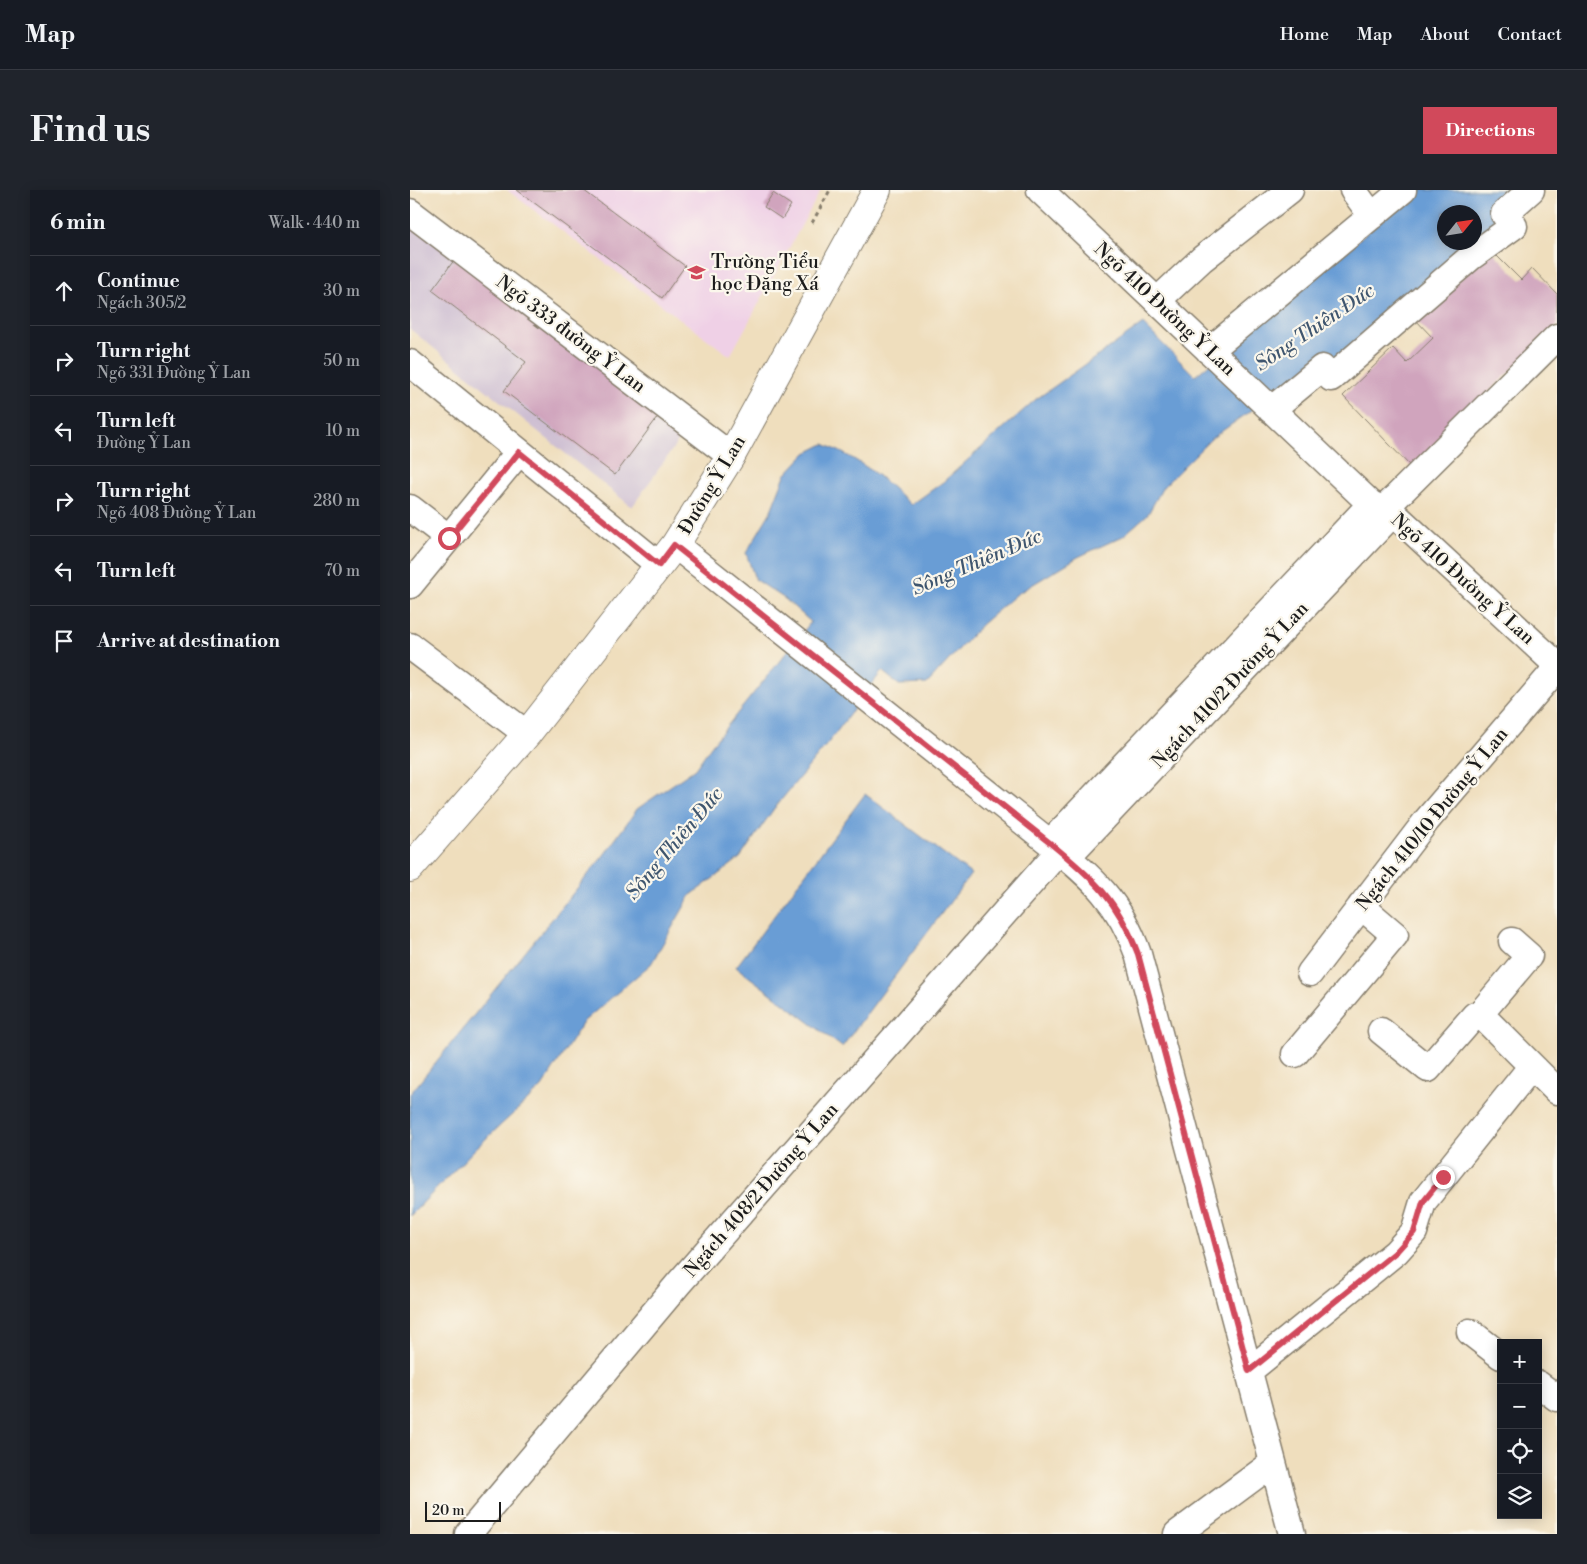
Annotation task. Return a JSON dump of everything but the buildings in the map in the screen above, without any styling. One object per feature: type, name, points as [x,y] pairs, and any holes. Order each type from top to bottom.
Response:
[{"type":"main road","name":"Đường Ỷ Lan","points":[[410,868],[527,734],[667,555],[731,456],[877,190]]},
{"type":"street","name":"Ngõ 410 Đường Ỷ Lan","points":[[1040,190],[1271,410],[1557,667]]},
{"type":"street","points":[[1157,301],[1202,260],[1290,190]]},
{"type":"street","points":[[1353,190],[1372,216]]},
{"type":"street","points":[[1209,351],[1403,190]]},
{"type":"street","points":[[1271,410],[1322,368],[1331,378],[1471,257],[1514,226],[1504,214],[1531,190]]},
{"type":"street","name":"Ngõ 333 đường Ỷ Lan","points":[[410,212],[731,456]]},
{"type":"street","name":"Ngách 410/2 Đường Ỷ Lan","points":[[1059,850],[1383,509],[1557,337]]},
{"type":"street","points":[[410,363],[519,452],[667,555],[752,606],[1059,850],[1098,884],[1112,902],[1130,932],[1138,954],[1292,1534]]},
{"type":"street","points":[[410,585],[519,452]]},
{"type":"street","points":[[410,508],[449,538]]},
{"type":"street","points":[[410,646],[527,734]]},
{"type":"street","name":"Ngách 410/10 Đường Ỷ Lan","points":[[1310,973],[1427,820],[1557,667]]},
{"type":"street","name":"Ngách 408/2 Đường Ỷ Lan","points":[[468,1534],[679,1283],[1059,850]]},
{"type":"street","points":[[1295,1054],[1395,935],[1361,906]]},
{"type":"street","points":[[1381,1031],[1428,1069],[1475,1015],[1480,1014],[1529,956],[1512,940]]},
{"type":"street","points":[[1480,1014],[1557,1091]]},
{"type":"street","points":[[1249,1371],[1396,1252],[1418,1223],[1423,1202],[1532,1066]]},
{"type":"street","points":[[1470,1332],[1497,1353]]},
{"type":"street","points":[[1542,1387],[1557,1398]]},
{"type":"street","points":[[1177,1534],[1274,1463]]},
{"type":"path","points":[[812,224],[830,190]]},
{"type":"shaded area","name":"Trường Tiểu học Đặng Xá","points":[[507,190],[821,190],[730,356]]},
{"type":"shaded area","points":[[410,219],[686,430],[632,507],[410,329]]},
{"type":"water","name":"Sông Thiên Đức","points":[[1418,190],[1514,190],[1504,227],[1482,245],[1482,205],[1437,205],[1437,250],[1476,250],[1328,374],[1318,364],[1212,438],[1163,487],[1148,514],[1123,536],[1078,557],[1017,594],[982,624],[927,684],[899,685],[882,671],[832,738],[773,810],[740,858],[691,895],[651,964],[584,1021],[542,1087],[476,1148],[410,1216],[410,1094],[604,855],[637,809],[695,769],[711,746],[811,622],[785,599],[755,579],[746,553],[770,513],[785,475],[806,453],[824,444],[871,470],[911,505],[943,482],[1035,400],[1143,324],[1195,376]]},
{"type":"water","points":[[865,794],[971,874],[842,1047],[736,967]]},
{"type":"place","name":"Trường Tiểu học Đặng Xá","points":[[697,273]]},
{"type":"route","points":[[449,538],[519,452],[659,565],[674,545],[1050,843],[1098,884],[1122,918],[1130,932],[1138,954],[1249,1371],[1396,1252],[1414,1232],[1423,1202],[1443,1177]]}]
